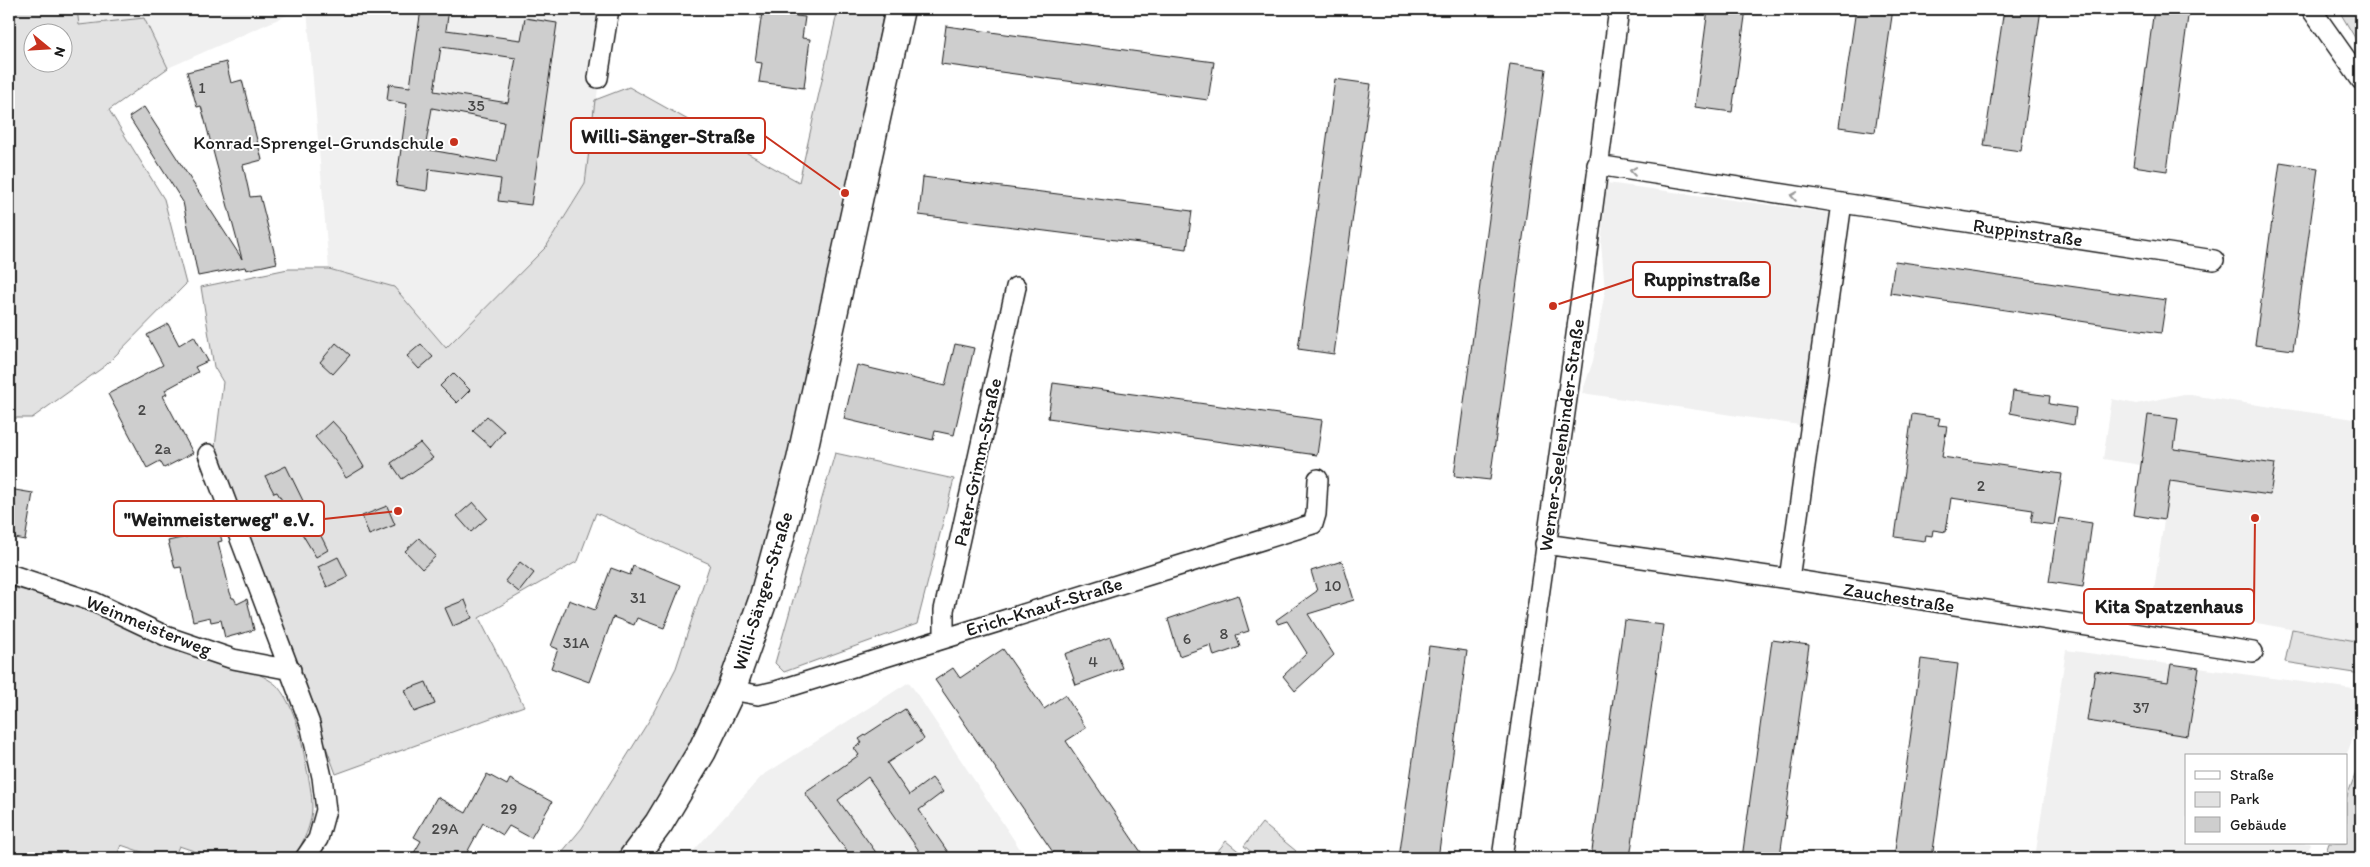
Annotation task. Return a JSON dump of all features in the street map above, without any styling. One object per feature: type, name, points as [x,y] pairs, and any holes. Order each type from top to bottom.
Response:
[{"type":"main road","name":"Willi-Sänger-Straße","points":[[633,858],[659,822],[702,751],[731,690],[763,600],[801,460],[900,9]]},
{"type":"street","points":[[598,78],[609,9]]},
{"type":"street","points":[[2311,9],[2361,80]]},
{"type":"street","name":"Werner-Seelenbinder-Straße","points":[[1502,858],[1576,335],[1619,10]]},
{"type":"street","name":"Ruppinstraße","points":[[1597,166],[2214,260]]},
{"type":"street","points":[[1789,579],[1842,203]]},
{"type":"street","name":"Pater-Grimm-Straße","points":[[944,637],[944,610],[1016,287]]},
{"type":"street","points":[[208,454],[310,724],[322,777],[326,810],[318,839],[305,858]]},
{"type":"street","name":"Erich-Knauf-Straße","points":[[731,690],[758,694],[776,691],[906,651],[944,637],[1313,524],[1316,514],[1318,479]]},
{"type":"street","name":"Zauchestraße","points":[[1545,544],[1789,579],[2253,652]]},
{"type":"street","name":"Weinmeisterweg","points":[[9,574],[94,602],[168,637],[233,658],[291,670]]},
{"type":"shaded area","points":[[77,9],[301,9],[168,68],[144,19],[79,25]]},
{"type":"shaded area","name":"Konrad-Sprengel-Grundschule","points":[[307,9],[609,9],[585,183],[546,247],[446,348],[394,287],[329,269]]},
{"type":"shaded area","points":[[1607,183],[1837,214],[1806,426],[1582,393],[1593,361],[1605,291],[1601,243]]},
{"type":"shaded area","points":[[2184,394],[2361,420],[2361,642],[2152,604],[2164,520],[2134,515],[2141,465],[2103,459],[2112,399],[2136,404]]},
{"type":"shaded area","points":[[2066,650],[2361,690],[2361,717],[2347,754],[2185,754],[2185,844],[2311,844],[2306,858],[2035,858]]},
{"type":"shaded area","points":[[909,682],[1026,858],[687,858],[762,776]]},
{"type":"green space","points":[[9,9],[77,9],[79,25],[144,18],[168,68],[109,110],[164,199],[186,284],[105,366],[32,418],[9,418]]},
{"type":"green space","points":[[838,9],[884,9],[872,75],[802,405],[740,635],[706,721],[645,824],[616,858],[557,858],[582,828],[650,719],[676,668],[710,564],[596,513],[578,561],[479,618],[524,706],[336,774],[215,447],[223,382],[214,367],[201,287],[288,269],[329,269],[394,287],[446,348],[546,247],[585,184],[595,100],[629,87],[799,182]]},
{"type":"green space","points":[[2338,9],[2361,9],[2361,48]]},
{"type":"green space","points":[[835,453],[954,479],[917,624],[784,672],[775,663]]},
{"type":"green space","points":[[9,587],[70,601],[130,621],[248,669],[268,679],[278,687],[289,705],[297,724],[311,792],[312,813],[310,823],[294,858],[215,858],[179,846],[174,858],[159,858],[121,845],[116,858],[9,858]]},
{"type":"green space","points":[[2292,629],[2361,642],[2361,674],[2285,662]]},
{"type":"green space","points":[[2361,759],[2361,858],[2324,858],[2329,844],[2348,844],[2348,794]]},
{"type":"green space","points":[[1262,823],[1296,851],[1290,858],[1259,858],[1244,846]]},
{"type":"green space","points":[[1226,841],[1247,858],[1212,858]]},
{"type":"building","points":[[421,9],[449,9],[446,30],[521,40],[525,18],[557,23],[531,205],[498,201],[501,179],[429,169],[427,191],[396,186],[407,104],[387,100],[389,84],[410,87]],"holes":[[[441,47],[516,58],[508,103],[434,91]],[[432,108],[504,122],[497,162],[425,149]]]},
{"type":"building","points":[[1708,9],[1746,9],[1732,112],[1695,107]]},
{"type":"building","points":[[1856,9],[1893,9],[1875,132],[1839,127]]},
{"type":"building","points":[[2004,9],[2041,9],[2021,151],[1984,146]]},
{"type":"building","points":[[2154,9],[2189,9],[2167,171],[2133,166]]},
{"type":"building","points":[[762,12],[805,17],[802,38],[810,39],[804,88],[759,82],[762,63],[755,62]]},
{"type":"building","points":[[946,26],[1214,62],[1208,100],[941,64]]},
{"type":"building","points":[[226,62],[231,83],[242,80],[262,160],[243,165],[250,197],[260,196],[277,263],[246,270],[245,267],[198,276],[183,202],[129,117],[144,107],[242,259],[201,106],[197,107],[187,72]]},
{"type":"building","points":[[1510,64],[1546,69],[1490,480],[1454,476]]},
{"type":"building","points":[[1335,79],[1371,84],[1334,354],[1298,349]]},
{"type":"building","points":[[2280,162],[2318,168],[2293,350],[2255,345]]},
{"type":"building","points":[[923,177],[1192,211],[1187,249],[919,215]]},
{"type":"building","points":[[1895,261],[2166,300],[2161,333],[1890,293]]},
{"type":"building","points":[[168,324],[179,345],[194,336],[208,361],[195,367],[198,372],[165,390],[167,394],[163,396],[193,453],[164,468],[160,461],[147,468],[108,394],[163,365],[147,335]]},
{"type":"building","points":[[336,343],[350,355],[333,374],[320,362]]},
{"type":"building","points":[[421,344],[433,357],[419,369],[407,356]]},
{"type":"building","points":[[955,344],[974,348],[954,435],[935,431],[933,440],[844,419],[857,365],[945,386]]},
{"type":"building","points":[[453,373],[470,390],[457,403],[440,386]]},
{"type":"building","points":[[1053,383],[1322,420],[1317,455],[1048,418]]},
{"type":"building","points":[[2013,391],[2050,396],[2049,404],[2076,408],[2074,425],[2010,413]]},
{"type":"building","points":[[1912,414],[1940,418],[1938,425],[1947,426],[1942,457],[2062,474],[2054,525],[2031,522],[2033,510],[1951,498],[1946,532],[1933,530],[1932,536],[1926,535],[1925,541],[1895,537]]},
{"type":"building","points":[[2148,415],[2178,419],[2174,449],[2275,464],[2270,495],[2170,481],[2164,520],[2134,515]]},
{"type":"building","points":[[487,416],[504,431],[491,447],[473,431]]},
{"type":"building","points":[[332,421],[345,435],[364,467],[346,478],[336,462],[315,437]]},
{"type":"building","points":[[420,443],[433,458],[402,479],[391,463]]},
{"type":"building","points":[[286,466],[307,509],[320,529],[318,530],[328,550],[316,557],[277,492],[274,493],[265,476]]},
{"type":"building","points":[[9,489],[33,493],[25,540],[9,537]]},
{"type":"building","points":[[473,502],[487,518],[471,532],[457,516]]},
{"type":"building","points":[[215,504],[220,521],[217,522],[222,541],[218,542],[227,584],[232,598],[234,598],[237,604],[247,599],[254,630],[225,638],[221,620],[211,622],[210,617],[193,621],[181,567],[175,568],[168,541],[190,536],[184,511]]},
{"type":"building","points":[[387,506],[395,525],[369,535],[362,516]]},
{"type":"building","points":[[2059,518],[2092,523],[2083,587],[2049,582]]},
{"type":"building","points":[[419,538],[436,556],[422,569],[405,551]]},
{"type":"building","points":[[338,557],[348,577],[327,587],[318,567]]},
{"type":"building","points":[[1342,561],[1354,600],[1308,614],[1334,655],[1295,691],[1283,676],[1307,653],[1287,621],[1278,624],[1276,620],[1317,591],[1311,571]]},
{"type":"building","points":[[520,562],[534,573],[519,592],[505,581]]},
{"type":"building","points":[[633,566],[681,585],[664,628],[637,618],[634,625],[613,617],[589,682],[551,668],[558,649],[551,646],[569,600],[595,610],[611,568],[630,575]]},
{"type":"building","points":[[1238,595],[1249,631],[1236,635],[1240,647],[1214,656],[1211,645],[1179,656],[1168,619]]},
{"type":"building","points":[[465,600],[472,618],[453,626],[445,608]]},
{"type":"building","points":[[1624,620],[1663,625],[1630,858],[1591,858]]},
{"type":"building","points":[[1110,637],[1122,668],[1076,685],[1065,654]]},
{"type":"building","points":[[1772,640],[1809,645],[1780,858],[1742,858]]},
{"type":"building","points":[[1429,646],[1467,651],[1455,739],[1438,858],[1399,858]]},
{"type":"building","points":[[1003,649],[1044,709],[1065,695],[1086,728],[1066,741],[1145,858],[1057,858],[935,680],[953,668],[960,678]]},
{"type":"building","points":[[1921,659],[1958,664],[1947,751],[1932,858],[1894,858]]},
{"type":"building","points":[[2171,664],[2199,668],[2188,736],[2087,721],[2095,671],[2168,682]]},
{"type":"building","points":[[426,682],[435,704],[414,712],[405,690]]},
{"type":"building","points":[[905,709],[924,739],[887,763],[909,795],[932,778],[943,792],[919,810],[952,858],[924,858],[868,777],[838,800],[880,858],[852,858],[805,793],[859,755],[854,748],[862,743],[859,739]]},
{"type":"building","points":[[487,774],[507,785],[510,779],[552,802],[531,838],[509,826],[503,835],[483,823],[464,858],[411,858],[421,841],[414,837],[437,797],[466,813]]},
{"type":"place","name":"Konrad-Sprengel-Grundschule","points":[[454,142]]},
{"type":"place","name":"Willi-Sänger-Straße","points":[[845,193]]},
{"type":"place","name":"Ruppinstraße","points":[[1553,306]]},
{"type":"place","name":"\"Weinmeisterweg\" e.V.","points":[[398,511]]},
{"type":"place","name":"Kita Spatzenhaus","points":[[2255,518]]}]
